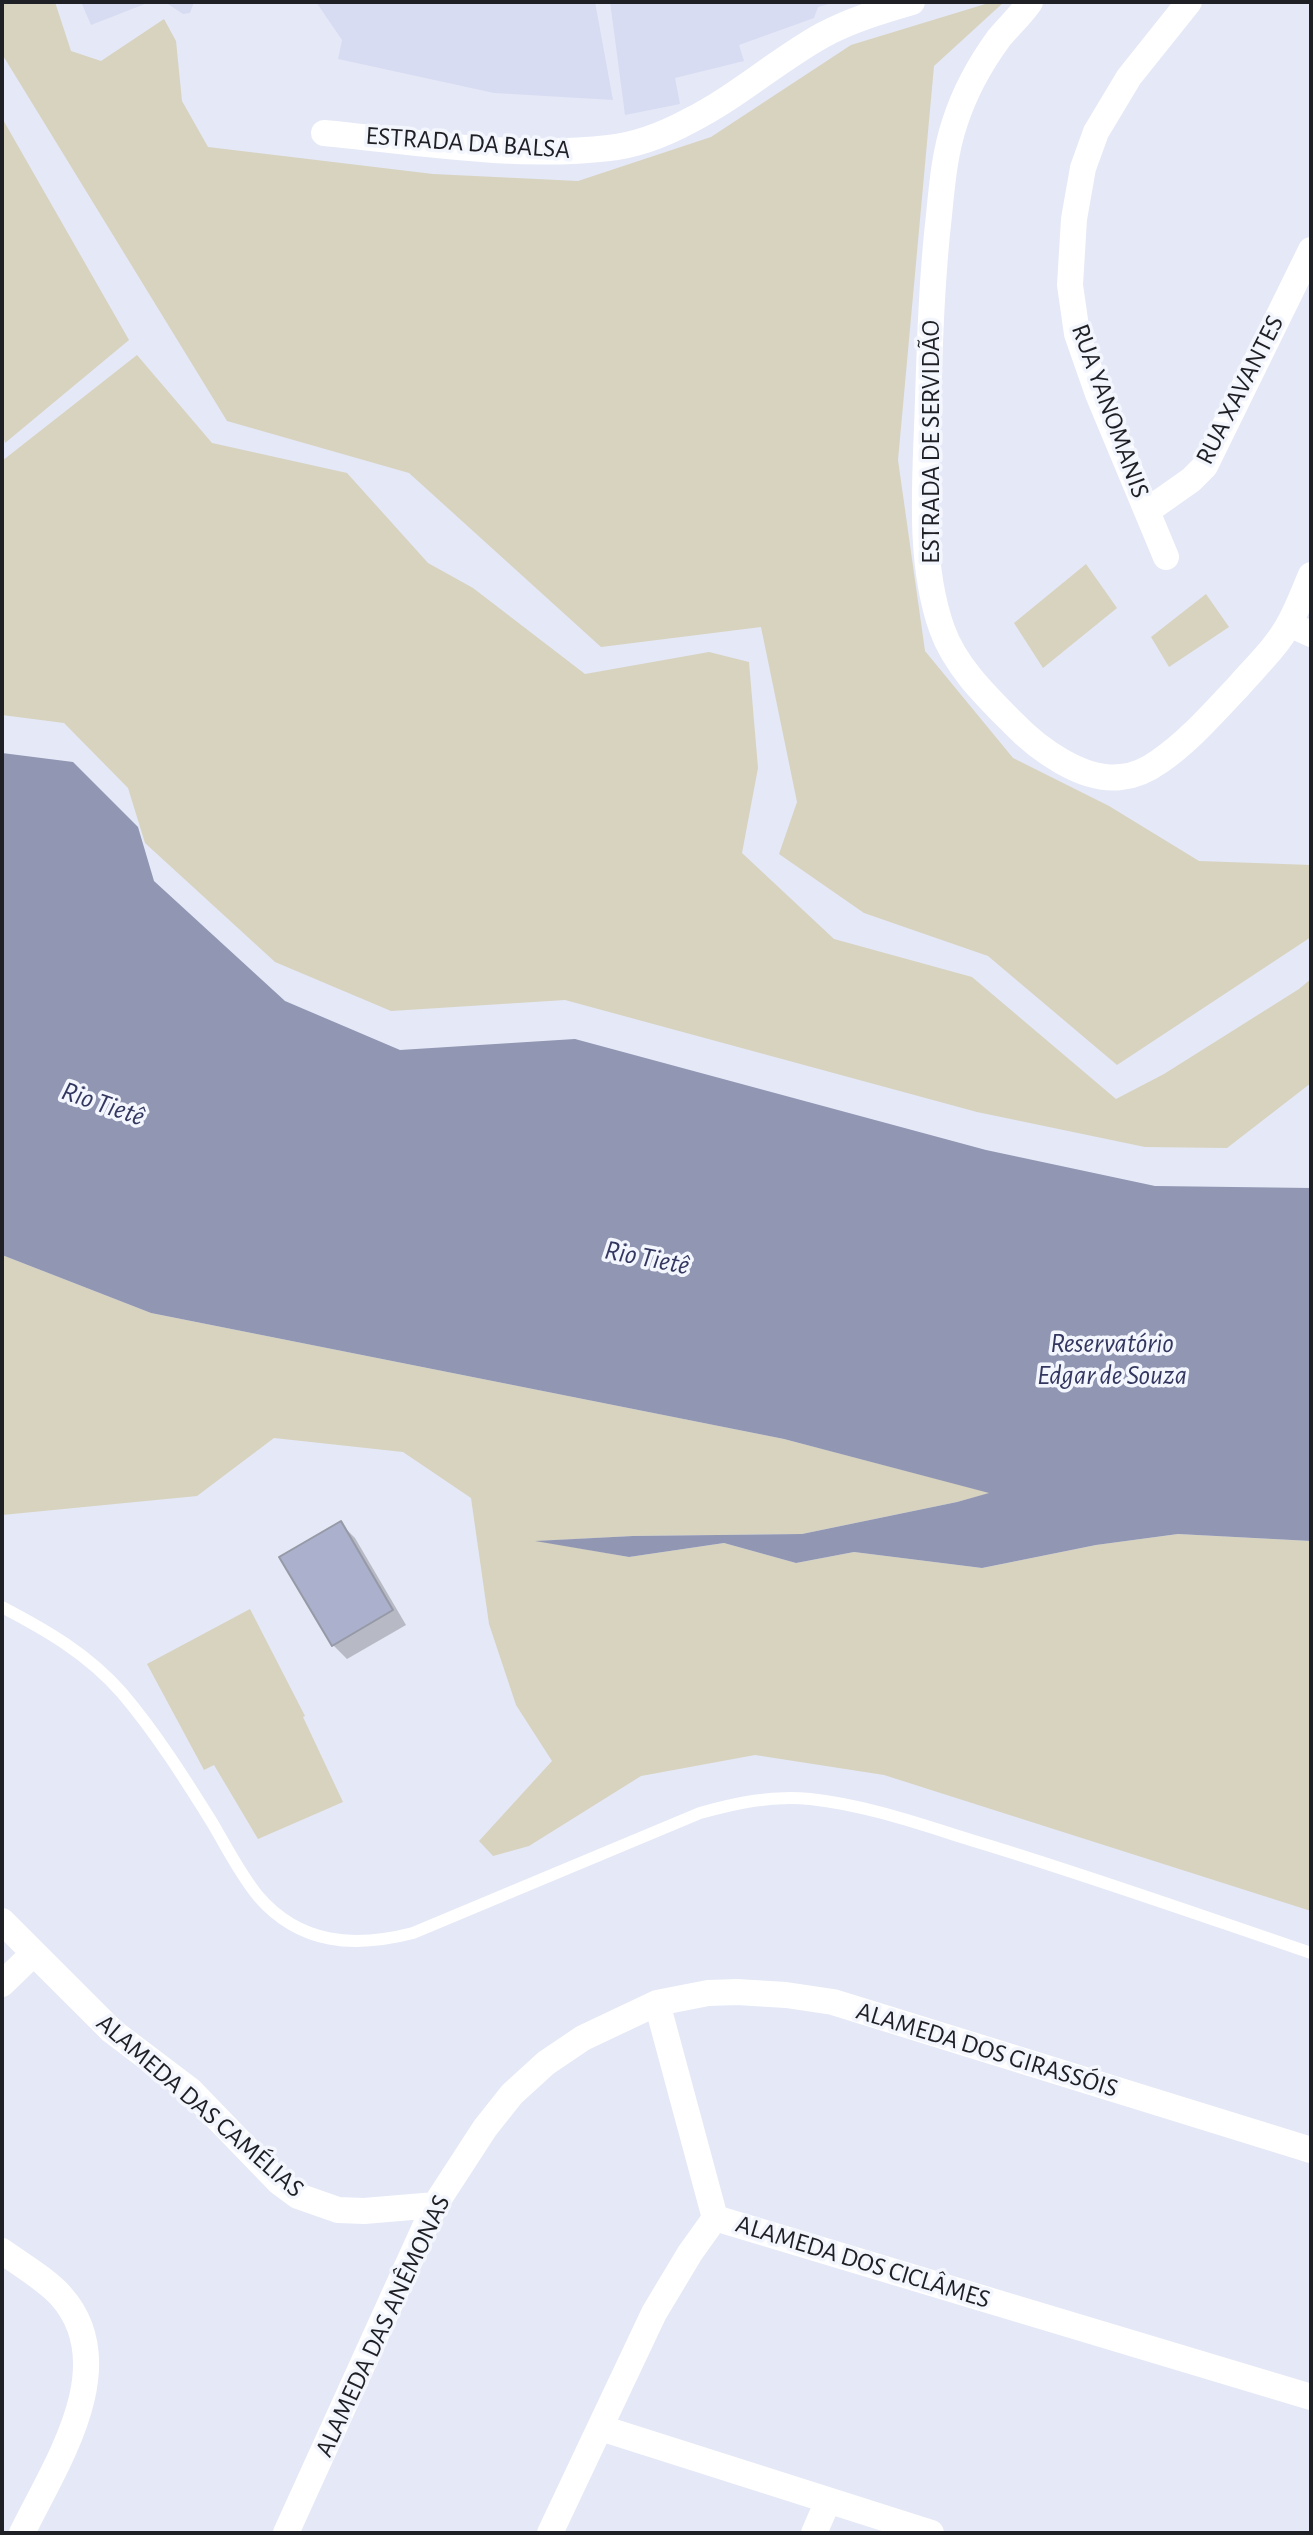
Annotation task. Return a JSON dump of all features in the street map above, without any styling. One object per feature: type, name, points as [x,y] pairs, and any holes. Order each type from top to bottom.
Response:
[{"type":"street","name":"ESTRADA DA BALSA","points":[[324,133],[536,151],[611,148],[650,138],[687,122],[726,102],[821,36],[856,19],[912,2]]},
{"type":"street","name":"ESTRADA DE SERVIDÃO","points":[[1030,2],[975,72],[954,122],[943,175],[934,262],[926,498],[929,573],[943,632],[958,659],[986,697],[1022,733],[1052,757],[1088,772],[1106,777],[1121,777],[1136,774],[1157,763],[1190,737],[1271,651],[1300,629],[1311,575]]},
{"type":"street","name":"RUA YANOMANIS","points":[[1166,557],[1098,394],[1077,334],[1070,285],[1074,219],[1083,168],[1096,132],[1129,77],[1189,2]]},
{"type":"street","name":"RUA XAVANTES","points":[[1147,511],[1191,480],[1205,466],[1311,250]]},
{"type":"street","name":"ALAMEDA DAS CAMÉLIAS","points":[[2,1921],[113,2031],[190,2090],[271,2175],[298,2196],[338,2210],[435,2206]]},
{"type":"street","points":[[2,1984],[33,1954]]},
{"type":"street","name":"ALAMEDA DOS GIRASSÓIS","points":[[657,2003],[708,1993],[737,1992],[833,2002],[1311,2150]]},
{"type":"street","points":[[657,2003],[715,2218]]},
{"type":"street","name":"ALAMEDA DAS ANÊMONAS","points":[[286,2533],[435,2206],[485,2128],[512,2094],[546,2063],[583,2038],[657,2003]]},
{"type":"street","name":"ALAMEDA DOS CICLÂMES","points":[[551,2533],[654,2313],[715,2218],[1311,2397]]},
{"type":"street","points":[[2,2251],[60,2295],[76,2316],[84,2338],[87,2363],[85,2388],[75,2424],[22,2533]]},
{"type":"street","points":[[601,2428],[931,2533]]},
{"type":"street","points":[[814,2533],[828,2501]]},
{"type":"lane","points":[[2,1607],[48,1631],[86,1658],[121,1693],[161,1746],[258,1895],[280,1917],[306,1932],[332,1940],[360,1943],[413,1933],[700,1813],[737,1802],[795,1798],[873,1810],[1017,1854],[1311,1953]]},
{"type":"shaded area","points":[[2,2],[55,2],[71,51],[101,61],[164,19],[176,41],[182,101],[208,147],[433,174],[578,181],[711,137],[851,45],[992,2],[1004,2],[934,66],[898,460],[925,651],[1013,758],[1109,806],[1199,861],[1311,865],[1311,937],[1117,1065],[988,956],[864,913],[779,854],[797,802],[761,627],[601,647],[409,473],[227,421],[2,54]]},
{"type":"shaded area","points":[[81,2],[150,2],[91,25]]},
{"type":"shaded area","points":[[165,2],[194,2],[190,13],[183,14]]},
{"type":"shaded area","points":[[316,2],[595,2],[613,100],[494,93],[338,59],[342,40]]},
{"type":"shaded area","points":[[610,2],[836,2],[818,7],[814,18],[739,45],[744,61],[675,78],[680,104],[625,115]]},
{"type":"shaded area","points":[[2,118],[129,340],[5,443],[2,431]]},
{"type":"shaded area","points":[[137,355],[212,443],[347,473],[428,563],[473,588],[585,674],[709,652],[749,662],[758,768],[742,853],[834,939],[972,977],[1116,1099],[1164,1074],[1311,979],[1311,1083],[1227,1148],[1145,1147],[977,1112],[565,1000],[391,1011],[275,962],[145,843],[128,788],[64,723],[2,715],[2,461]]},
{"type":"shaded area","points":[[1086,564],[1117,608],[1043,668],[1014,623]]},
{"type":"shaded area","points":[[1206,594],[1229,627],[1169,667],[1151,637]]},
{"type":"shaded area","points":[[2,1255],[151,1313],[784,1439],[991,1493],[802,1534],[633,1536],[539,1541],[629,1557],[724,1543],[796,1563],[854,1552],[982,1568],[1096,1545],[1178,1534],[1311,1541],[1311,1911],[884,1775],[755,1755],[641,1776],[529,1846],[493,1856],[479,1841],[552,1761],[516,1705],[489,1624],[471,1498],[403,1452],[274,1438],[197,1496],[2,1515]]},
{"type":"shaded area","points":[[250,1609],[305,1716],[303,1717],[343,1802],[258,1839],[214,1765],[204,1770],[147,1664]]},
{"type":"water","name":"Reservatório Edgar de Souza","points":[[2,753],[73,762],[138,827],[154,881],[285,1001],[400,1050],[575,1039],[986,1150],[1155,1186],[1311,1188],[1311,1541],[1178,1534],[1096,1545],[982,1568],[854,1552],[796,1563],[724,1543],[629,1557],[535,1541],[633,1536],[802,1534],[989,1493],[784,1439],[151,1313],[2,1255]]},
{"type":"building","points":[[341,1521],[393,1610],[332,1646],[279,1557]]},
{"type":"water label","name":"Rio Tietê","points":[[103,1104]]},
{"type":"water label","name":"Rio Tietê","points":[[647,1258]]}]
